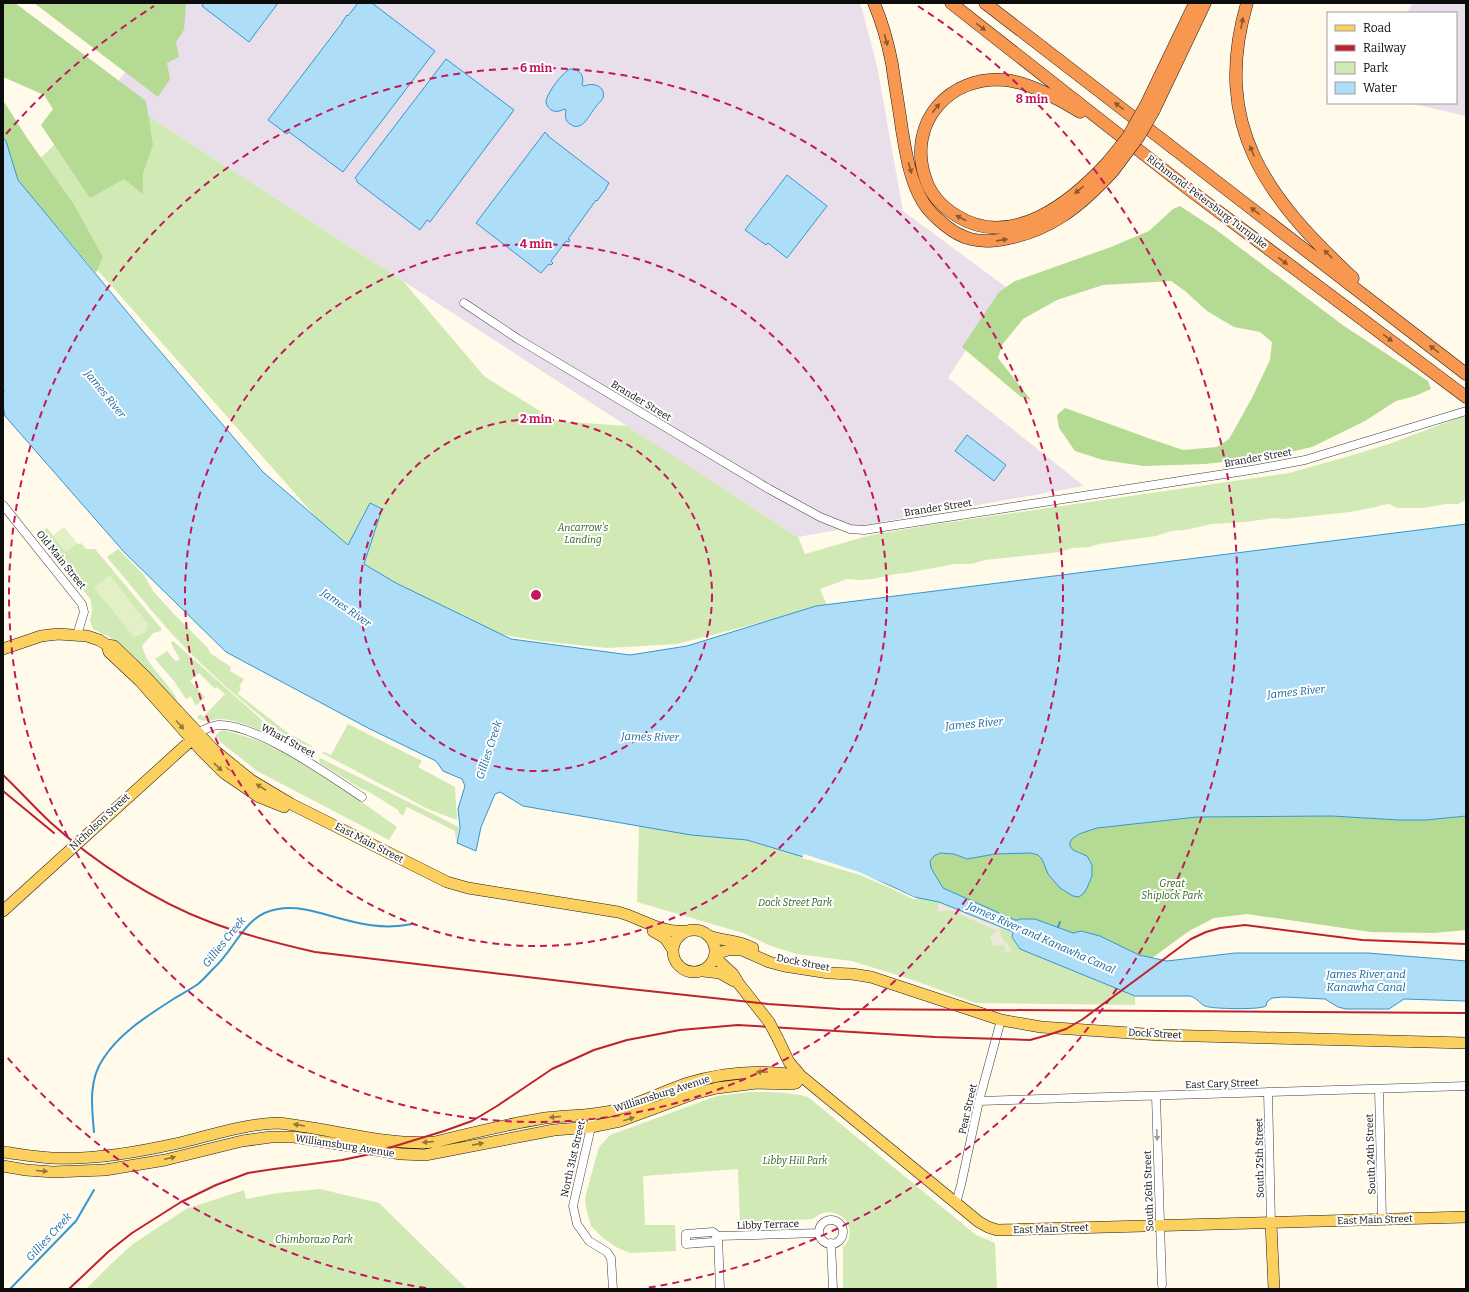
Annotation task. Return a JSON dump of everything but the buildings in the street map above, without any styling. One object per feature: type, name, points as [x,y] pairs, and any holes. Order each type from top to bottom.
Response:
[{"type":"highway","points":[[874,3],[888,46],[906,156],[915,186],[923,203],[929,211],[953,231],[964,237],[982,241],[1016,238],[1028,234],[1053,223],[1090,195],[1110,167],[1128,137],[1150,108],[1205,3]]},
{"type":"highway","name":"Richmond-Petersburg Turnpike","points":[[951,3],[1163,169],[1466,397]]},
{"type":"highway","points":[[985,3],[1466,374]]},
{"type":"highway","points":[[1150,108],[1195,3]]},
{"type":"highway","points":[[1247,3],[1242,21],[1238,46],[1235,83],[1238,106],[1245,135],[1261,170],[1271,187],[1287,208],[1321,247],[1419,338]]},
{"type":"highway","points":[[1110,167],[1047,213],[1020,224],[1008,226],[985,226],[968,222],[951,212],[933,194],[924,177],[920,144],[925,126],[932,114],[942,101],[951,93],[961,87],[980,81],[995,79],[1008,80],[1044,93],[1073,108],[1114,134],[1163,169]]},
{"type":"main road","name":"East Main Street","points":[[3,649],[51,634],[77,635],[99,640],[107,645],[109,652],[195,736],[224,773],[251,792],[287,808],[441,886],[464,893],[619,919],[636,924],[660,935],[667,940],[672,950]]},
{"type":"main road","name":"East Main Street","points":[[195,736],[241,773],[272,793],[452,884],[468,888],[618,912],[637,918],[667,931],[686,932]]},
{"type":"main road","name":"Nicholson Street","points":[[3,912],[195,736]]},
{"type":"main road","points":[[696,930],[709,936],[714,943],[715,955],[709,966],[703,971],[692,973],[684,970],[675,962],[672,950],[678,937],[686,932],[696,930]]},
{"type":"main road","name":"Dock Street","points":[[709,936],[719,940],[742,942],[778,959],[830,968],[878,979],[1001,1020],[1040,1027],[1160,1035],[1466,1043]]},
{"type":"main road","name":"Dock Street","points":[[715,955],[728,950],[738,949],[784,966],[829,973],[852,974]]},
{"type":"main road","name":"East Main Street","points":[[715,955],[733,974],[768,1022],[789,1062],[801,1076],[956,1203],[983,1224],[992,1229],[1002,1230],[1466,1217]]},
{"type":"main road","name":"East Main Street","points":[[703,971],[720,973],[739,984]]},
{"type":"main road","name":"Williamsburg Avenue","points":[[3,1152],[52,1158],[110,1155],[178,1143],[254,1125],[278,1123],[388,1140],[422,1143],[435,1142],[526,1121],[546,1118],[593,1115],[626,1107],[686,1084],[712,1077],[737,1073],[759,1072],[781,1072],[801,1076],[796,1083],[792,1084],[751,1083],[700,1092],[620,1122],[591,1128],[554,1130],[425,1155],[401,1154],[294,1137],[271,1137],[242,1141],[164,1160],[105,1170],[53,1172],[26,1170],[3,1166]]},
{"type":"main road","points":[[1271,1223],[1274,1289]]},
{"type":"street","name":"Brander Street","points":[[464,304],[769,490],[820,517],[850,529],[864,530],[1263,468],[1305,460],[1466,412]]},
{"type":"street","name":"Old Main Street","points":[[3,505],[82,604],[84,612],[77,635]]},
{"type":"street","name":"Wharf Street","points":[[195,736],[208,727],[218,725],[233,727],[257,734],[299,757],[362,797]]},
{"type":"street","name":"Pear Street","points":[[956,1203],[979,1101],[1001,1020]]},
{"type":"street","name":"East Cary Street","points":[[979,1101],[1466,1086]]},
{"type":"street","name":"South 24th Street","points":[[1379,1089],[1382,1219]]},
{"type":"street","name":"South 25th Street","points":[[1268,1092],[1271,1223]]},
{"type":"street","name":"South 26th Street","points":[[1156,1096],[1162,1285]]},
{"type":"street","name":"North 31st Street","points":[[593,1115],[573,1206],[577,1224],[589,1241],[607,1252],[611,1258],[613,1289]]},
{"type":"street","points":[[831,1220],[839,1223],[842,1230],[841,1238],[835,1243],[831,1244],[822,1239],[819,1233],[824,1223],[831,1220]]},
{"type":"street","name":"Libby Terrace","points":[[720,1289],[718,1236],[819,1233]]},
{"type":"street","points":[[831,1244],[833,1289]]},
{"type":"shaded area","points":[[181,3],[859,3],[862,9],[877,66],[903,211],[1006,287],[948,378],[1084,486],[798,537],[110,91]]},
{"type":"shaded area","points":[[1413,3],[1466,3],[1466,116],[1413,104],[1457,104],[1457,12],[1408,12]]},
{"type":"shaded area","points":[[939,902],[1001,927],[999,932],[1011,951],[1005,952],[1006,949],[1004,945],[993,946],[990,936],[997,931],[950,910],[940,912],[937,911]]},
{"type":"green space","points":[[3,3],[15,3],[146,101],[153,145],[143,173],[143,194],[124,179],[90,198],[41,125],[53,109],[44,95],[3,77]]},
{"type":"green space","points":[[34,3],[186,3],[184,30],[176,42],[179,57],[167,63],[170,79],[158,97]]},
{"type":"green space","name":"Ancarrow's Landing","points":[[110,91],[403,281],[485,377],[556,421],[627,426],[798,537],[805,554],[871,535],[924,526],[1289,473],[1389,444],[1466,415],[1466,500],[1458,504],[1445,504],[1424,508],[1397,508],[1389,504],[1350,512],[1285,519],[1273,518],[1245,522],[1212,524],[1185,530],[1171,531],[1156,536],[1099,544],[1090,547],[1072,548],[1060,552],[985,560],[971,564],[955,564],[873,579],[847,579],[820,589],[827,605],[677,644],[607,648],[540,641],[477,630],[364,564],[382,509],[370,503],[348,545],[322,524],[18,180]]},
{"type":"green space","points":[[3,100],[27,138],[73,203],[103,257],[96,273],[18,180],[6,141],[3,138]]},
{"type":"green space","points":[[1180,206],[1215,229],[1344,326],[1428,381],[1431,389],[1415,396],[1396,401],[1365,421],[1312,447],[1268,457],[1205,464],[1144,466],[1103,460],[1075,451],[1059,428],[1057,415],[1065,408],[1183,450],[1217,447],[1229,439],[1252,398],[1270,360],[1272,342],[1260,332],[1234,327],[1207,311],[1185,291],[1171,281],[1103,285],[1057,300],[1023,319],[1002,345],[998,358],[1031,400],[1021,397],[962,347],[999,292],[1015,281],[1111,247],[1149,231],[1173,209]]},
{"type":"green space","points":[[64,527],[77,543],[66,552],[53,535]]},
{"type":"green space","points":[[47,528],[66,552],[77,543],[81,543],[86,549],[95,549],[161,628],[161,631],[153,633],[142,646],[148,661],[178,701],[123,647],[108,636],[93,629],[90,620],[92,611],[91,600],[40,537],[40,533]]},
{"type":"green space","points":[[118,549],[144,575],[153,591],[208,648],[210,653],[231,667],[230,671],[244,679],[239,687],[241,688],[238,694],[288,733],[312,747],[296,741],[266,721],[200,663],[163,624],[107,557]]},
{"type":"green space","points":[[110,575],[148,624],[146,632],[134,637],[94,588]]},
{"type":"green space","points":[[173,641],[280,736],[309,753],[305,755],[266,733],[245,724],[223,719],[203,721],[197,718],[200,714],[203,717],[225,694],[217,687],[215,689],[199,673],[190,681],[205,697],[196,706],[191,696],[186,699],[174,681],[155,659],[167,651],[175,661],[180,660],[171,643]]},
{"type":"green space","points":[[348,724],[422,761],[418,767],[455,787],[457,820],[428,809],[322,753],[325,752],[331,755]]},
{"type":"green space","points":[[224,730],[260,741],[284,752],[335,783],[397,827],[389,840],[257,771],[219,741],[219,738],[215,738],[218,732]]},
{"type":"green space","points":[[320,758],[459,827],[456,842],[455,831],[407,807],[403,816],[398,810],[320,763]]},
{"type":"green space","name":"Great Shiplock Park","points":[[1332,816],[1426,820],[1466,816],[1466,930],[1434,933],[1371,932],[1247,914],[1214,918],[1189,931],[1152,958],[1139,955],[1100,936],[1081,931],[1073,933],[1015,920],[947,891],[943,888],[931,868],[930,861],[934,856],[940,853],[954,854],[967,859],[995,854],[1031,853],[1038,855],[1042,859],[1048,874],[1060,888],[1083,894],[1092,876],[1092,865],[1079,852],[1073,850],[1070,846],[1070,842],[1079,834],[1097,828],[1197,817]]},
{"type":"green space","name":"Dock Street Park","points":[[639,826],[691,835],[747,840],[860,874],[914,897],[939,902],[1011,931],[1020,949],[1135,996],[1135,1005],[975,1003],[913,980],[852,961],[797,954],[771,946],[743,933],[637,902]]},
{"type":"green space","name":"Libby Hill Park","points":[[750,1092],[786,1093],[808,1097],[976,1235],[995,1243],[997,1289],[843,1289],[843,1248],[848,1240],[850,1232],[848,1224],[844,1218],[830,1212],[821,1214],[813,1219],[740,1223],[738,1169],[643,1176],[645,1225],[675,1225],[676,1251],[630,1253],[616,1247],[603,1238],[591,1226],[585,1198],[599,1147],[610,1135],[717,1096]]},
{"type":"green space","name":"Chimborazo Park","points":[[320,1189],[379,1203],[467,1289],[86,1289],[133,1244],[186,1209],[244,1190],[246,1199],[278,1193]]},
{"type":"water","points":[[204,3],[278,3],[249,42],[202,6]]},
{"type":"water","points":[[358,3],[372,3],[435,51],[343,172],[289,132],[287,134],[268,120],[347,15],[348,16]]},
{"type":"water","points":[[446,59],[514,110],[430,222],[427,220],[420,230],[357,182],[355,178]]},
{"type":"water","points":[[570,69],[577,70],[581,74],[583,79],[582,85],[584,86],[591,84],[598,86],[603,90],[603,98],[588,119],[582,125],[578,126],[570,124],[566,120],[566,110],[553,111],[549,108],[546,102],[555,84],[563,74]]},
{"type":"water","points":[[545,132],[548,136],[609,183],[568,239],[570,240],[569,242],[566,241],[551,261],[553,263],[551,265],[549,264],[541,273],[476,223]]},
{"type":"water","points":[[3,138],[6,141],[18,180],[142,330],[263,472],[348,545],[370,503],[382,509],[364,564],[396,583],[511,639],[630,655],[687,646],[816,606],[1466,524],[1466,816],[1426,820],[1332,816],[1197,817],[1097,828],[1079,834],[1070,842],[1070,846],[1073,850],[1087,856],[1092,865],[1092,876],[1087,888],[1079,897],[1073,896],[1060,888],[1048,874],[1042,859],[1038,855],[1031,853],[995,854],[967,859],[954,854],[940,853],[934,856],[930,861],[931,868],[943,888],[1015,920],[1035,919],[1073,933],[1081,931],[1100,936],[1139,955],[1167,961],[1235,953],[1368,953],[1466,961],[1466,1001],[1404,999],[1389,1009],[1346,1009],[1338,1007],[1325,999],[1284,997],[1272,998],[1267,1002],[1266,1006],[1262,1007],[1236,1009],[1205,1006],[1190,996],[1135,996],[1020,949],[1012,937],[1013,933],[1011,931],[939,902],[914,897],[860,874],[747,840],[691,835],[523,806],[500,792],[495,794],[481,827],[476,851],[457,843],[460,828],[458,809],[465,786],[462,779],[443,771],[436,761],[368,728],[226,652],[124,552],[5,416],[3,406]]},
{"type":"water","points":[[787,175],[827,206],[787,258],[768,243],[766,245],[745,230]]},
{"type":"water","points":[[967,435],[1006,465],[994,481],[955,451]]},
{"type":"pier","points":[[804,854],[859,872],[918,899],[913,899],[860,875],[802,858]]},
{"type":"waterway","name":"Gillies Creek","points":[[94,1132],[92,1104],[93,1085],[98,1067],[110,1049],[126,1032],[200,982],[221,961],[241,933],[266,912],[291,908],[312,911],[372,925],[402,926],[412,924]]},
{"type":"waterway","points":[[1058,927],[1060,922]]},
{"type":"waterway","name":"Gillies Creek","points":[[10,1289],[76,1221],[94,1190]]},
{"type":"railway","points":[[3,775],[67,837],[105,866],[146,892],[189,913],[223,927],[262,939],[315,952],[768,1004],[840,1009],[1466,1013]]},
{"type":"railway","points":[[3,791],[54,833]]},
{"type":"railway","points":[[69,1289],[108,1252],[132,1233],[181,1202],[216,1185],[248,1173],[342,1160],[366,1155],[444,1131],[472,1121],[552,1069],[594,1050],[627,1040],[680,1030],[738,1025],[935,1037],[1030,1040],[1066,1029],[1083,1019],[1191,939],[1206,932],[1220,928],[1245,925],[1362,940],[1466,944]]},
{"type":"water label","name":"James River","points":[[105,394]]},
{"type":"water label","name":"James River","points":[[346,608]]},
{"type":"water label","name":"James River","points":[[1296,692]]},
{"type":"water label","name":"James River","points":[[974,724]]},
{"type":"water label","name":"James River","points":[[650,737]]},
{"type":"water label","name":"James River and Kanawha Canal","points":[[1041,938]]},
{"type":"water label","name":"James River and Kanawha Canal","points":[[1366,980]]}]
